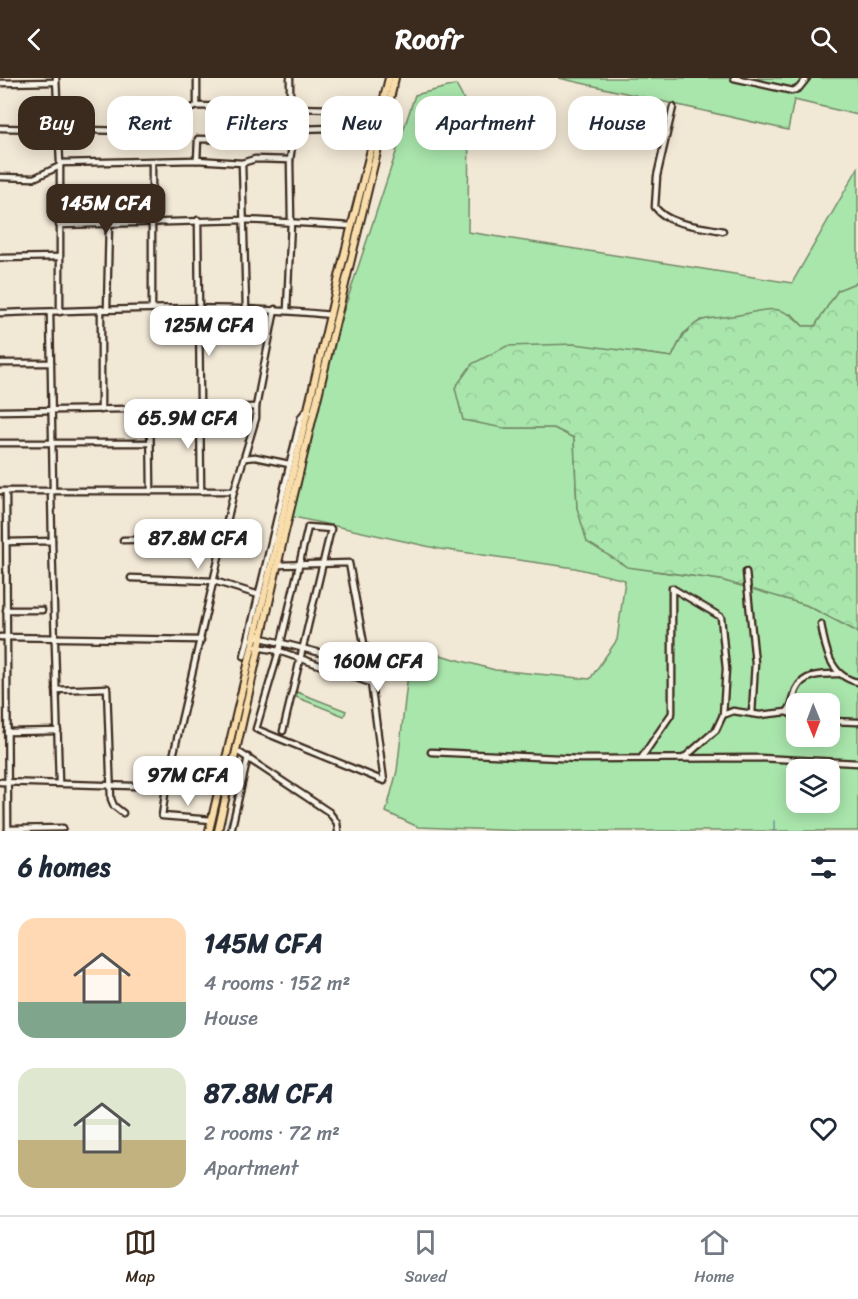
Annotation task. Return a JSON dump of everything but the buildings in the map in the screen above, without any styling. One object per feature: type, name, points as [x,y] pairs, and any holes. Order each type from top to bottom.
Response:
[{"type":"main road","points":[[387,96],[394,78]]},
{"type":"main road","points":[[218,831],[394,78]]},
{"type":"main road","points":[[209,831],[251,646],[371,150]]},
{"type":"street","points":[[197,78],[197,106]]},
{"type":"street","points":[[290,78],[290,96]]},
{"type":"street","points":[[734,78],[793,91],[800,88],[807,78]]},
{"type":"street","points":[[0,83],[56,80],[57,96]]},
{"type":"street","points":[[95,130],[130,131],[197,106],[205,106]]},
{"type":"street","points":[[673,107],[657,176],[655,207],[662,216],[671,220],[723,231]]},
{"type":"street","points":[[0,128],[18,128]]},
{"type":"street","points":[[197,160],[198,139],[205,139]]},
{"type":"street","points":[[59,150],[60,312]]},
{"type":"street","points":[[287,310],[291,222],[291,150]]},
{"type":"street","points":[[0,177],[34,178],[60,164],[197,160],[242,163],[255,159],[290,160]]},
{"type":"street","points":[[152,162],[152,307]]},
{"type":"street","points":[[242,163],[246,308]]},
{"type":"street","points":[[198,220],[197,308],[201,491]]},
{"type":"street","points":[[59,225],[245,220],[352,226]]},
{"type":"street","points":[[101,410],[109,223]]},
{"type":"street","points":[[0,258],[59,257]]},
{"type":"street","points":[[0,314],[152,307],[275,309],[331,315]]},
{"type":"street","points":[[212,820],[162,816],[166,787],[234,491],[256,418],[256,407],[275,309]]},
{"type":"street","points":[[50,312],[51,541],[59,783]]},
{"type":"street","points":[[0,363],[51,363]]},
{"type":"street","points":[[0,411],[52,412],[256,407]]},
{"type":"street","points":[[150,409],[151,491]]},
{"type":"street","points":[[244,656],[301,417],[304,412],[309,412]]},
{"type":"street","points":[[0,443],[150,443]]},
{"type":"street","points":[[245,458],[255,457],[289,464]]},
{"type":"street","points":[[63,828],[8,830],[7,542],[3,491],[234,491]]},
{"type":"street","points":[[279,565],[300,564],[324,564],[349,563],[371,683],[384,781],[255,729],[279,651],[280,643],[300,564],[308,527],[331,530],[324,564],[304,649],[283,731]]},
{"type":"street","points":[[123,540],[224,538]]},
{"type":"street","points":[[7,542],[51,541]]},
{"type":"street","points":[[746,572],[755,663],[752,714]]},
{"type":"street","points":[[131,578],[214,581],[259,595]]},
{"type":"street","points":[[0,588],[6,588]]},
{"type":"street","points":[[642,757],[672,713],[672,588],[721,617],[726,669],[723,715],[716,730],[685,757]]},
{"type":"street","points":[[6,610],[42,610]]},
{"type":"street","points":[[821,624],[826,649],[839,674],[848,680],[858,682]]},
{"type":"street","points":[[0,637],[54,635],[201,640]]},
{"type":"street","points":[[254,635],[368,665]]},
{"type":"street","points":[[251,646],[279,651],[371,683]]},
{"type":"street","points":[[796,693],[804,680],[817,674],[839,674]]},
{"type":"street","points":[[57,690],[107,688],[111,784],[114,806],[123,813]]},
{"type":"street","points":[[723,715],[733,711],[752,714],[786,712]]},
{"type":"street","points":[[840,721],[858,722]]},
{"type":"street","points":[[7,732],[58,731]]},
{"type":"street","points":[[237,751],[329,812],[337,823],[338,831]]},
{"type":"street","points":[[431,752],[503,757],[760,758],[858,764]]},
{"type":"street","points":[[231,831],[248,757]]},
{"type":"street","points":[[0,782],[166,787]]},
{"type":"green space","points":[[559,78],[858,78],[858,115],[794,100],[788,130],[667,103],[667,96],[638,96]]},
{"type":"green space","points":[[456,85],[462,96],[415,96],[415,150],[469,150],[468,232],[792,283],[858,168],[858,282],[838,290],[815,326],[803,326],[792,314],[701,320],[683,334],[672,357],[636,352],[503,428],[554,428],[574,438],[577,508],[654,571],[721,580],[750,588],[806,605],[858,632],[858,831],[523,831],[418,827],[386,812],[397,771],[411,647],[495,670],[590,679],[617,640],[625,580],[575,568],[440,549],[289,516],[335,337],[397,150],[403,150],[403,131],[415,95]]},
{"type":"green space","points":[[858,282],[858,632],[806,605],[721,580],[627,567],[587,542],[577,508],[574,438],[554,428],[503,428],[463,420],[455,388],[472,364],[507,346],[575,344],[672,357],[686,332],[695,324],[707,319],[770,309],[786,312],[803,326],[815,326],[838,290]]},
{"type":"green space","points":[[322,658],[362,668],[364,678],[322,661]]},
{"type":"green space","points":[[297,692],[346,711],[344,716],[296,697]]},
{"type":"waterway","points":[[226,831],[230,817]]},
{"type":"waterway","points":[[774,821],[774,831]]}]
